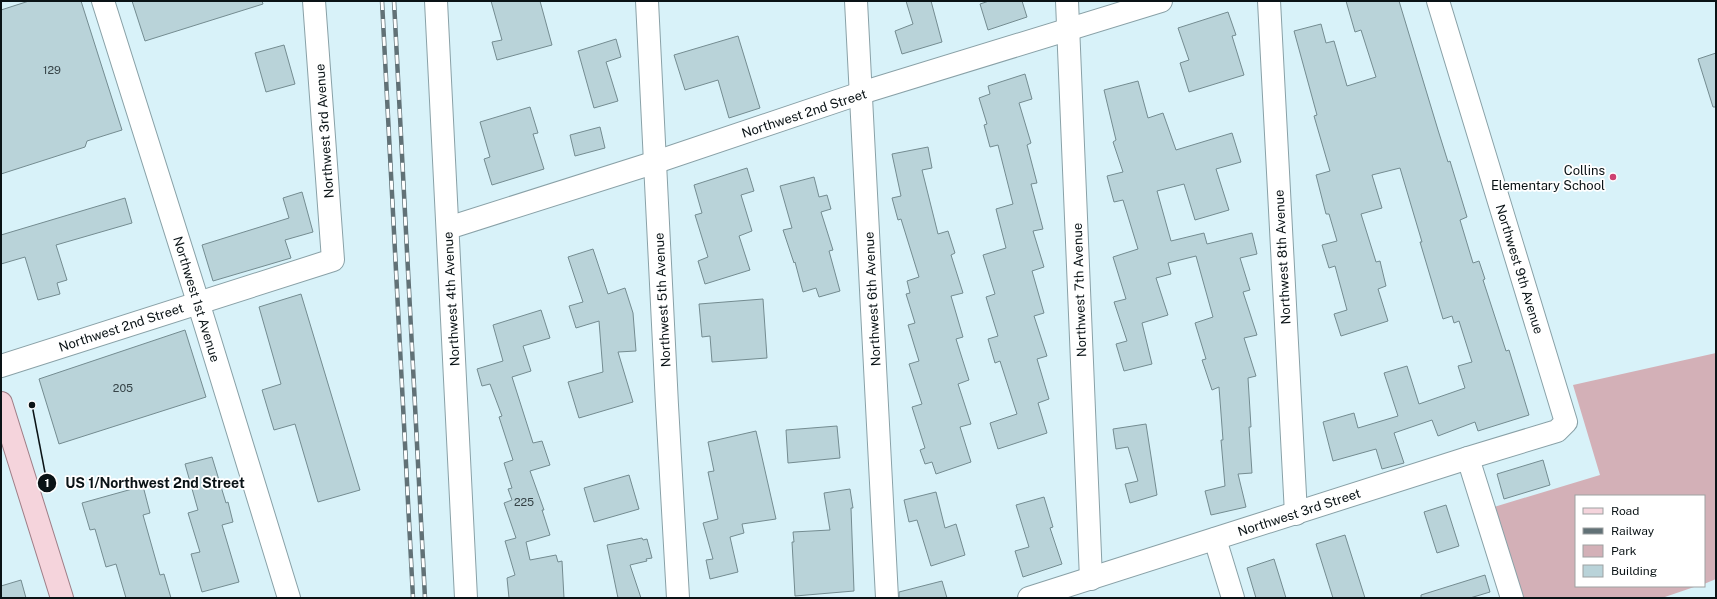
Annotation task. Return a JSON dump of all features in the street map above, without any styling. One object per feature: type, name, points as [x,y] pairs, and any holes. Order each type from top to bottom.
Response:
[{"type":"main road","points":[[1,403],[62,598]]},
{"type":"street","name":"Northwest 1st Avenue","points":[[103,1],[289,598]]},
{"type":"street","name":"Northwest 3rd Avenue","points":[[314,1],[333,260]]},
{"type":"street","name":"Northwest 4th Avenue","points":[[436,1],[466,598]]},
{"type":"street","name":"Northwest 5th Avenue","points":[[647,1],[678,598]]},
{"type":"street","name":"Northwest 6th Avenue","points":[[856,1],[887,598]]},
{"type":"street","name":"Northwest 7th Avenue","points":[[1067,1],[1090,579]]},
{"type":"street","name":"Northwest 2nd Street","points":[[448,228],[656,162],[861,93],[1161,1]]},
{"type":"street","name":"Northwest 8th Avenue","points":[[1269,1],[1296,514]]},
{"type":"street","name":"Northwest 9th Avenue","points":[[1438,1],[1566,422]]},
{"type":"street","name":"Northwest 2nd Street","points":[[1,366],[333,260]]},
{"type":"street","name":"Northwest 3rd Street","points":[[1029,598],[1557,431],[1566,422]]},
{"type":"street","points":[[1468,458],[1512,598]]},
{"type":"street","points":[[1214,539],[1233,598]]},
{"type":"green space","points":[[1716,353],[1716,579],[1705,584],[1705,495],[1575,495],[1575,587],[1694,587],[1662,598],[1524,598],[1494,507],[1600,475],[1573,385]]},
{"type":"building","points":[[29,1],[81,1],[122,130],[87,141],[85,147],[1,174],[1,10]]},
{"type":"building","points":[[132,1],[262,1],[263,4],[145,41]]},
{"type":"building","points":[[491,1],[540,1],[552,45],[497,60],[492,42],[502,40]]},
{"type":"building","points":[[906,1],[931,1],[942,42],[902,54],[895,31],[913,24]]},
{"type":"building","points":[[989,1],[1022,1],[1027,17],[988,30],[980,4]]},
{"type":"building","points":[[1346,1],[1399,1],[1448,162],[1450,161],[1467,217],[1460,220],[1473,263],[1479,261],[1485,279],[1483,280],[1506,351],[1509,350],[1529,415],[1478,431],[1475,422],[1438,436],[1432,420],[1394,433],[1404,463],[1382,469],[1376,449],[1333,461],[1323,422],[1354,413],[1358,428],[1398,416],[1384,373],[1407,366],[1419,404],[1465,388],[1458,366],[1472,362],[1459,321],[1454,323],[1452,316],[1443,319],[1400,168],[1372,175],[1382,208],[1361,214],[1376,262],[1380,261],[1386,286],[1378,289],[1388,321],[1341,336],[1334,314],[1347,310],[1335,266],[1329,268],[1322,245],[1337,241],[1329,214],[1326,214],[1316,175],[1330,171],[1314,116],[1317,115],[1294,31],[1321,24],[1326,43],[1334,41],[1347,86],[1376,77],[1361,30],[1355,32]]},
{"type":"building","points":[[1228,12],[1236,35],[1232,36],[1244,75],[1189,92],[1180,63],[1189,60],[1178,28]]},
{"type":"building","points":[[738,36],[760,108],[729,118],[718,80],[685,90],[674,55]]},
{"type":"building","points":[[616,39],[621,57],[606,62],[618,101],[594,108],[578,51]]},
{"type":"building","points":[[284,45],[295,84],[266,92],[255,53]]},
{"type":"building","points":[[1716,53],[1716,107],[1713,107],[1698,59]]},
{"type":"building","points":[[1025,74],[1032,99],[1019,103],[1031,143],[1027,145],[1037,183],[1031,184],[1043,229],[1033,231],[1044,267],[1032,271],[1044,313],[1034,316],[1047,356],[1037,359],[1049,399],[1038,403],[1047,433],[998,449],[990,423],[1017,414],[1000,361],[995,363],[988,339],[998,336],[986,297],[995,294],[983,255],[1006,248],[996,209],[1013,204],[998,145],[990,147],[984,125],[987,124],[979,98],[990,94],[988,86]]},
{"type":"building","points":[[1138,81],[1148,118],[1163,113],[1176,150],[1232,133],[1241,162],[1216,169],[1229,210],[1195,220],[1184,184],[1157,191],[1171,241],[1204,233],[1207,244],[1252,233],[1257,254],[1240,258],[1250,290],[1243,292],[1257,335],[1244,338],[1256,376],[1248,378],[1252,473],[1238,474],[1246,507],[1211,515],[1205,491],[1225,486],[1221,440],[1223,440],[1219,387],[1212,390],[1202,360],[1206,359],[1195,323],[1213,317],[1196,256],[1168,263],[1171,274],[1156,278],[1168,315],[1142,323],[1152,364],[1124,371],[1116,344],[1127,341],[1114,302],[1126,299],[1113,257],[1138,249],[1123,200],[1114,202],[1107,176],[1123,172],[1113,142],[1116,140],[1104,90]]},
{"type":"building","points":[[530,107],[538,133],[533,134],[544,169],[492,185],[484,159],[490,157],[480,122]]},
{"type":"building","points":[[600,127],[605,148],[575,156],[570,135]]},
{"type":"building","points":[[928,147],[932,168],[922,170],[938,234],[948,231],[955,253],[951,255],[963,293],[951,296],[963,337],[956,339],[969,380],[958,384],[971,424],[960,427],[971,462],[936,474],[932,462],[925,464],[920,450],[925,448],[912,407],[922,404],[909,364],[919,361],[908,325],[915,323],[906,294],[910,293],[907,281],[919,277],[901,219],[898,220],[892,198],[901,196],[892,154]]},
{"type":"building","points":[[747,168],[754,191],[741,195],[752,231],[739,236],[750,270],[705,284],[698,261],[708,257],[695,215],[702,213],[694,185]]},
{"type":"building","points":[[814,177],[819,197],[827,195],[831,209],[821,212],[833,250],[829,251],[840,291],[819,297],[816,288],[803,292],[795,262],[794,263],[783,230],[792,228],[780,186]]},
{"type":"building","points":[[302,192],[313,232],[285,240],[291,258],[213,281],[202,245],[289,218],[283,198]]},
{"type":"building","points":[[125,198],[132,223],[56,245],[67,280],[57,283],[60,294],[38,300],[25,257],[1,264],[1,235]]},
{"type":"building","points":[[593,249],[608,294],[625,288],[633,313],[636,351],[618,352],[633,402],[579,418],[568,382],[603,372],[599,321],[576,328],[569,306],[583,302],[568,257]]},
{"type":"building","points":[[301,294],[360,490],[318,502],[295,424],[274,430],[262,390],[281,384],[259,307]]},
{"type":"building","points":[[763,299],[767,358],[712,362],[710,336],[702,337],[699,304]]},
{"type":"building","points":[[541,310],[550,338],[523,346],[531,371],[512,377],[533,443],[542,441],[550,465],[530,471],[544,510],[542,510],[550,535],[526,542],[530,560],[556,555],[558,562],[562,561],[564,598],[509,598],[507,578],[515,575],[505,541],[516,538],[504,503],[512,500],[508,489],[512,488],[504,463],[513,460],[499,417],[502,416],[490,384],[482,386],[477,369],[503,361],[493,325]]},
{"type":"building","points":[[185,330],[206,397],[59,444],[39,379]]},
{"type":"building","points":[[1146,424],[1157,495],[1130,503],[1125,484],[1138,481],[1128,447],[1116,449],[1113,429]]},
{"type":"building","points":[[837,426],[840,458],[788,463],[786,430]]},
{"type":"building","points":[[756,431],[776,519],[742,524],[744,533],[730,537],[738,572],[710,579],[706,560],[713,559],[703,523],[718,519],[708,472],[714,471],[708,442]]},
{"type":"building","points":[[212,457],[226,503],[228,502],[233,522],[222,525],[239,582],[202,592],[191,554],[200,552],[188,513],[198,510],[185,464]]},
{"type":"building","points":[[1543,460],[1550,485],[1504,499],[1497,474]]},
{"type":"building","points":[[629,475],[639,509],[594,522],[584,488]]},
{"type":"building","points":[[143,486],[150,513],[143,515],[160,575],[164,574],[171,598],[126,598],[116,564],[106,567],[95,529],[90,530],[82,503]]},
{"type":"building","points":[[850,489],[853,508],[851,508],[854,591],[795,596],[792,542],[794,542],[793,532],[830,530],[824,493]]},
{"type":"building","points":[[936,492],[945,528],[956,524],[965,555],[931,566],[917,520],[909,522],[904,500]]},
{"type":"building","points":[[1044,497],[1053,527],[1050,528],[1062,564],[1023,577],[1015,551],[1029,547],[1016,505]]},
{"type":"building","points":[[1446,505],[1459,546],[1437,553],[1424,512]]},
{"type":"building","points":[[1345,535],[1365,598],[1333,598],[1316,544]]},
{"type":"building","points":[[642,538],[643,540],[647,539],[652,558],[646,559],[647,561],[630,565],[641,598],[618,598],[607,545]]},
{"type":"building","points":[[1274,559],[1286,598],[1256,598],[1247,568]]},
{"type":"building","points":[[1485,575],[1490,592],[1470,598],[1421,598],[1421,595]]},
{"type":"building","points":[[21,580],[26,598],[1,598],[1,586]]},
{"type":"building","points":[[942,581],[947,598],[899,598],[899,592]]},
{"type":"railway","points":[[382,1],[413,598]]},
{"type":"railway","points":[[394,1],[425,598]]},
{"type":"place","name":"Collins Elementary School","points":[[1613,177]]},
{"type":"place","name":"US 1/Northwest 2nd Street","points":[[32,405]]}]
